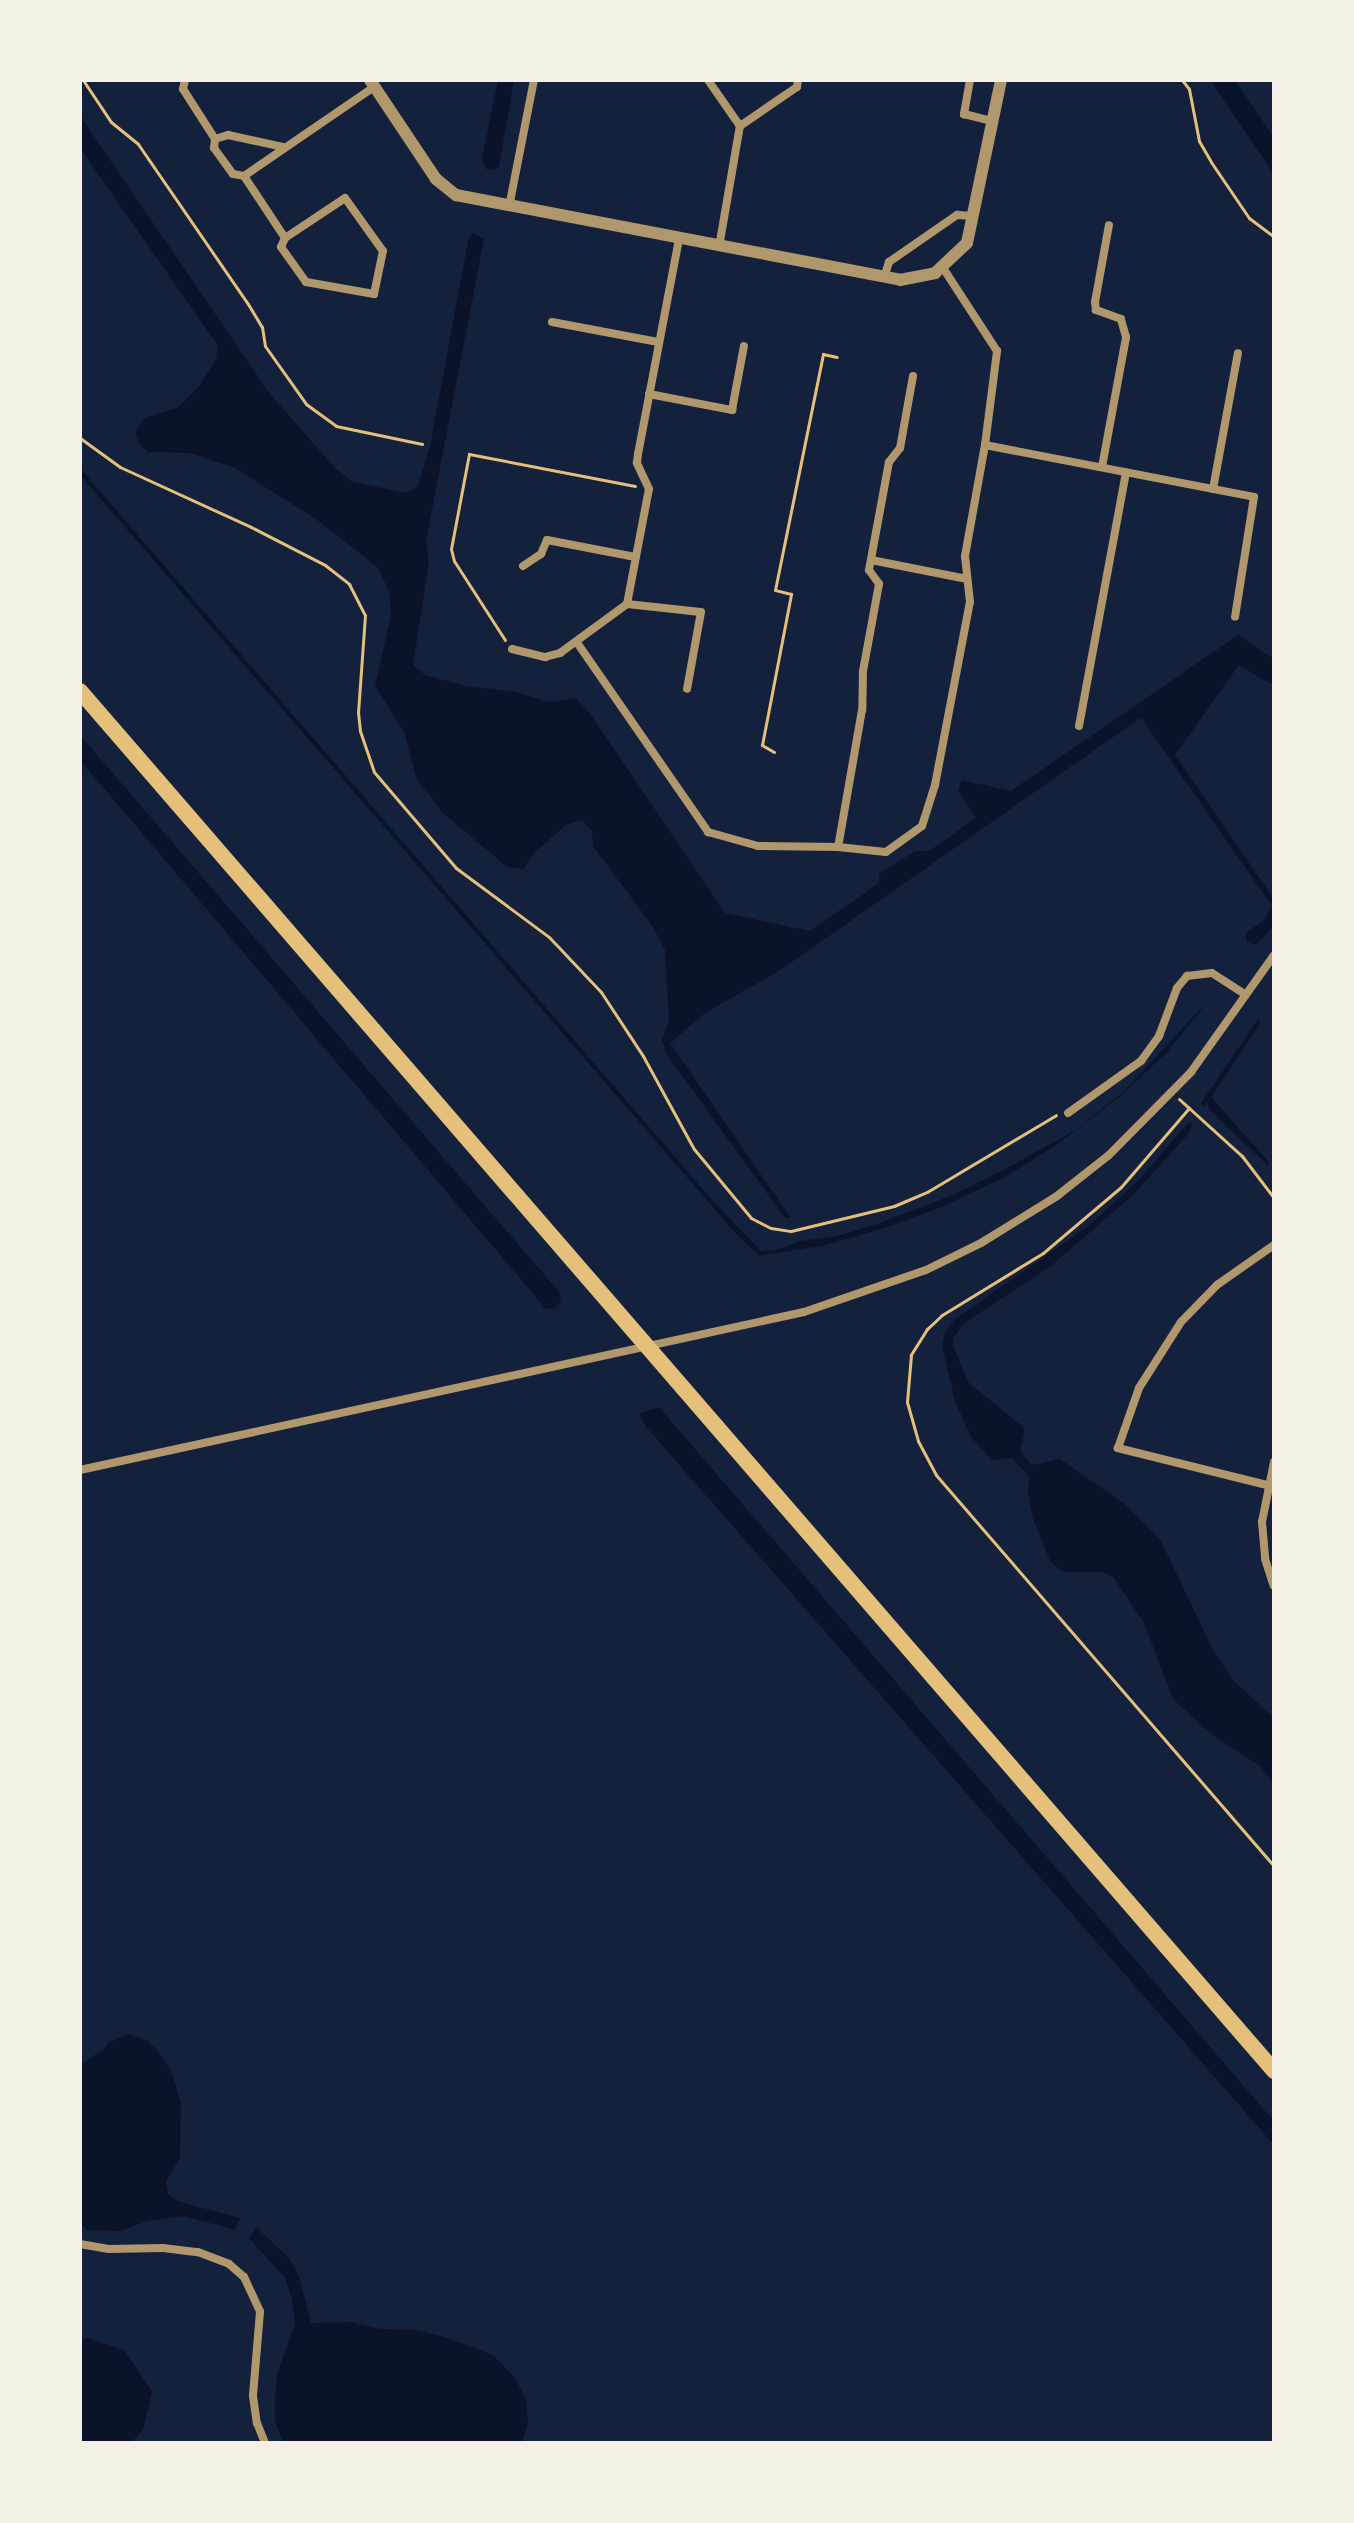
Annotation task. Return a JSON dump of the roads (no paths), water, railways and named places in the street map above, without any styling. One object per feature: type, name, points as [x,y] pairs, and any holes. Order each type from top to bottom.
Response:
[{"type":"highway","points":[[80,676],[1274,2056]]},
{"type":"highway","points":[[80,691],[1274,2071]]},
{"type":"street","points":[[185,80],[183,89],[215,139],[214,148],[233,174],[244,176],[285,238]]},
{"type":"street","points":[[509,207],[534,80]]},
{"type":"street","points":[[708,80],[740,126],[719,247]]},
{"type":"street","points":[[740,126],[797,87],[798,80]]},
{"type":"street","points":[[970,80],[964,114],[993,121]]},
{"type":"street","points":[[244,176],[372,83],[444,187],[470,199],[884,278],[918,279],[943,268],[967,243],[1001,80]]},
{"type":"street","points":[[215,139],[228,135],[283,147]]},
{"type":"street","points":[[345,198],[383,251],[374,294],[306,282],[281,247],[285,238],[345,198]]},
{"type":"street","points":[[884,278],[889,262],[944,223],[957,215],[974,216]]},
{"type":"street","points":[[1102,467],[1126,337],[1121,319],[1096,310],[1109,225]]},
{"type":"street","points":[[512,649],[545,657],[578,644],[627,604],[649,489],[637,463],[679,239]]},
{"type":"street","points":[[578,644],[708,832],[758,846],[838,847],[886,852],[922,826],[935,785],[970,602],[965,556],[985,445],[997,351],[943,268]]},
{"type":"street","points":[[552,322],[658,342]]},
{"type":"street","points":[[649,394],[732,410],[744,346]]},
{"type":"street","points":[[1213,489],[1238,353]]},
{"type":"street","points":[[838,847],[862,710],[863,671],[879,584],[869,570],[889,462],[900,448],[913,376]]},
{"type":"street","points":[[985,445],[1254,497],[1235,617]]},
{"type":"street","points":[[1079,726],[1126,472]]},
{"type":"street","points":[[523,566],[541,554],[547,540],[635,557]]},
{"type":"street","points":[[871,560],[967,579]]},
{"type":"street","points":[[627,604],[701,612],[687,689]]},
{"type":"street","points":[[80,1470],[687,1337],[844,1301],[885,1287],[981,1243],[1067,1188],[1109,1155],[1173,1094],[1274,955]]},
{"type":"street","points":[[1068,1113],[1141,1061],[1159,1036],[1177,988],[1187,976],[1212,973],[1246,995]]},
{"type":"street","points":[[1267,1485],[1118,1448],[1139,1388],[1181,1322],[1217,1285],[1274,1245]]},
{"type":"street","points":[[1274,1462],[1267,1485],[1262,1542],[1274,1586]]},
{"type":"street","points":[[80,2244],[109,2249],[163,2248],[198,2252],[229,2264],[244,2277],[260,2312],[253,2396],[257,2423],[265,2443]]},
{"type":"water","points":[[498,80],[514,80],[499,167],[493,170],[486,169],[482,159]]},
{"type":"water","points":[[1210,80],[1235,80],[1274,138],[1274,174]]},
{"type":"water","points":[[80,116],[270,394],[335,468],[353,482],[406,493],[418,486],[430,446],[469,236],[474,233],[484,239],[426,541],[429,562],[413,665],[425,675],[466,686],[516,692],[549,702],[576,698],[591,715],[725,913],[810,931],[879,883],[879,874],[915,851],[929,851],[976,818],[958,790],[962,780],[1011,791],[1238,635],[1274,659],[1274,686],[1239,665],[1175,755],[1274,899],[1274,926],[1256,945],[1247,942],[1246,933],[1264,920],[1272,906],[1142,719],[1139,719],[779,971],[705,1013],[670,1043],[791,1218],[785,1218],[667,1055],[662,1041],[669,1020],[665,950],[653,927],[593,846],[592,831],[582,820],[566,825],[533,854],[523,869],[507,867],[444,814],[417,780],[404,732],[375,686],[391,614],[389,591],[378,568],[316,519],[235,468],[189,453],[148,452],[139,444],[135,432],[140,424],[146,417],[177,408],[199,386],[216,359],[218,346],[80,148]]},
{"type":"water","points":[[80,468],[714,1202],[761,1251],[837,1236],[953,1195],[1074,1131],[1122,1093],[1209,1000],[1168,1051],[1119,1097],[1058,1144],[1005,1177],[944,1206],[885,1228],[826,1245],[759,1256],[736,1234],[80,475]]},
{"type":"water","points":[[80,735],[560,1293],[561,1301],[555,1308],[546,1309],[80,760]]},
{"type":"water","points":[[1258,1019],[1261,1022],[1211,1097],[1269,1162],[1268,1166],[1210,1110],[1206,1101],[1204,1107],[1201,1103]]},
{"type":"water","points":[[1188,1123],[1192,1125],[1189,1133],[1133,1195],[1051,1266],[963,1324],[954,1337],[953,1346],[969,1383],[1022,1426],[1025,1431],[1020,1451],[1032,1465],[1060,1459],[1125,1504],[1160,1539],[1212,1648],[1234,1681],[1274,1718],[1274,1784],[1260,1766],[1212,1735],[1173,1699],[1144,1623],[1113,1577],[1102,1572],[1063,1572],[1050,1561],[1033,1519],[1028,1493],[1029,1476],[1012,1458],[992,1460],[971,1437],[955,1401],[942,1346],[945,1332],[955,1319],[1087,1227],[1138,1181]]},
{"type":"water","points":[[659,1407],[1274,2121],[1274,2145],[647,1428],[639,1414]]},
{"type":"water","points":[[128,2034],[147,2040],[159,2052],[172,2073],[181,2103],[180,2158],[166,2181],[168,2194],[177,2201],[240,2218],[235,2230],[184,2216],[147,2221],[121,2231],[89,2230],[80,2225],[80,2065],[109,2042]]},
{"type":"water","points":[[256,2227],[290,2259],[299,2276],[311,2323],[351,2322],[380,2329],[416,2330],[493,2355],[515,2378],[526,2399],[528,2424],[522,2443],[283,2443],[275,2421],[275,2397],[277,2374],[295,2324],[292,2299],[285,2278],[249,2238]]},
{"type":"water","points":[[88,2338],[124,2350],[152,2392],[143,2430],[131,2443],[80,2443],[80,2340]]}]
